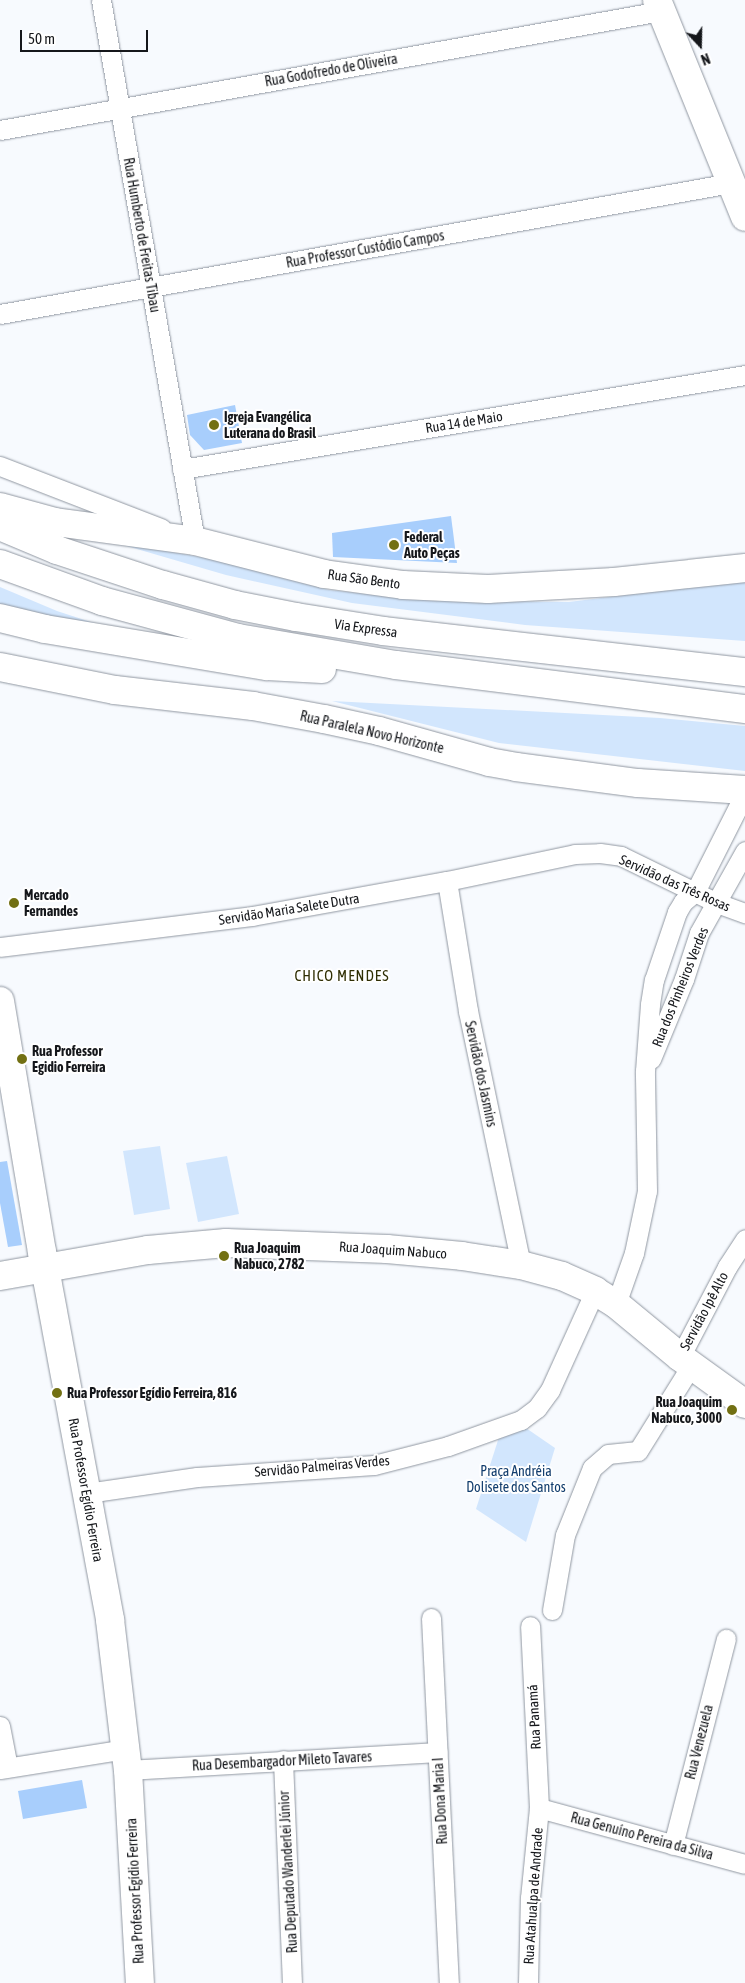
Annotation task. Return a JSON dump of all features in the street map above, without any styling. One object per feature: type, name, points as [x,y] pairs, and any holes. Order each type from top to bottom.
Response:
[{"type":"main road","points":[[659,5],[745,217]]},
{"type":"main road","points":[[0,507],[55,522],[195,541]]},
{"type":"main road","name":"Via Expressa","points":[[0,526],[57,550],[163,584],[235,605],[296,617],[383,631],[745,672]]},
{"type":"main road","name":"Rua São Bento","points":[[195,541],[324,574],[403,585],[469,588],[552,587],[745,568]]},
{"type":"main road","points":[[0,564],[102,601],[238,638],[396,665],[745,709]]},
{"type":"main road","points":[[0,618],[45,629],[267,666],[332,670],[396,665]]},
{"type":"main road","name":"Rua Paralela Novo Horizonte","points":[[0,667],[115,690],[253,706],[324,719],[380,731],[489,762],[516,767],[638,783],[745,791]]},
{"type":"main road","name":"Rua Professor Egídio Ferreira","points":[[0,1001],[45,1268],[110,1620],[127,1759],[140,1983]]},
{"type":"main road","name":"Rua Joaquim Nabuco","points":[[0,1276],[148,1250],[226,1243],[386,1249],[462,1256],[521,1266],[562,1276],[605,1298],[685,1362],[745,1404]]},
{"type":"street","name":"Rua Humberto de Freitas Tibau","points":[[101,0],[195,541]]},
{"type":"street","name":"Rua Godofredo de Oliveira","points":[[0,130],[659,5]]},
{"type":"street","name":"Rua Professor Custódio Campos","points":[[0,314],[731,183]]},
{"type":"street","name":"Rua 14 de Maio","points":[[182,469],[745,375]]},
{"type":"street","name":"Rua São Bento","points":[[0,466],[195,541]]},
{"type":"street","name":"Rua dos Pinheiros Verdes","points":[[605,1298],[634,1253],[647,1191],[645,1071],[650,1004],[654,980],[677,912],[683,902],[695,892],[745,791]]},
{"type":"street","name":"Rua dos Pinheiros Verdes","points":[[645,1071],[684,978],[699,932],[745,851]]},
{"type":"street","name":"Servidão das Três Rosas","points":[[575,854],[600,853],[621,856],[717,903],[745,913]]},
{"type":"street","name":"Servidão Maria Salete Dutra","points":[[0,947],[252,916],[447,881],[575,854]]},
{"type":"street","name":"Servidão dos Jasmins","points":[[447,881],[468,1011],[521,1266]]},
{"type":"street","name":"Servidão Ipê Alto","points":[[552,1610],[565,1535],[592,1468],[608,1454],[638,1450],[685,1362],[727,1267],[745,1239]]},
{"type":"street","name":"Servidão Palmeiras Verdes","points":[[87,1493],[205,1476],[374,1464],[448,1446],[521,1420],[537,1408],[550,1390],[605,1298]]},
{"type":"street","name":"Rua Dona Maria I","points":[[431,1618],[448,1983]]},
{"type":"street","name":"Rua Panamá","points":[[530,1626],[539,1808]]},
{"type":"street","name":"Rua Venezuela","points":[[673,1845],[726,1639]]},
{"type":"street","points":[[0,1726],[4,1768]]},
{"type":"street","name":"Rua Desembargador Mileto Tavares","points":[[4,1768],[127,1759],[283,1760],[437,1752]]},
{"type":"street","name":"Rua Deputado Wanderlei Júnior","points":[[283,1760],[292,1983]]},
{"type":"street","name":"Rua Genuíno Pereira da Silva","points":[[539,1808],[745,1864]]},
{"type":"street","name":"Rua Atahualpa de Andrade","points":[[528,1983],[530,1898],[539,1808]]},
{"type":"green space","points":[[106,540],[211,559],[329,590],[426,600],[569,602],[745,580],[745,641],[525,625],[352,603],[226,575]]},
{"type":"green space","points":[[0,587],[57,611],[103,626],[0,611]]},
{"type":"green space","points":[[332,701],[660,718],[745,726],[745,771],[499,743]]},
{"type":"green space","points":[[160,1146],[170,1209],[134,1215],[123,1151]]},
{"type":"green space","points":[[227,1156],[239,1214],[198,1222],[186,1163]]},
{"type":"green space","name":"Praça Andréia Dolisete dos Santos","points":[[523,1426],[555,1448],[526,1542],[476,1509],[500,1434]]},
{"type":"building","name":"Igreja Evangélica Luterana do Brasil","points":[[235,405],[242,443],[204,450],[190,435],[187,415]]},
{"type":"building","name":"Federal Auto Peças","points":[[451,516],[457,563],[333,557],[332,533]]},
{"type":"building","points":[[7,1161],[22,1245],[8,1247],[0,1203],[0,1162]]},
{"type":"building","points":[[82,1780],[87,1808],[23,1819],[18,1791]]},
{"type":"place","name":"Igreja Evangélica Luterana do Brasil","points":[[214,425]]},
{"type":"place","name":"Federal Auto Peças","points":[[394,545]]},
{"type":"place","name":"Mercado Fernandes","points":[[14,903]]},
{"type":"place","name":"Rua Professor Egidio Ferreira","points":[[22,1059]]},
{"type":"place","name":"Rua Joaquim Nabuco, 2782","points":[[224,1256]]},
{"type":"place","name":"Rua Professor Egídio Ferreira, 816","points":[[57,1393]]},
{"type":"place","name":"Rua Joaquim Nabuco, 3000","points":[[732,1410]]},
{"type":"district","name":"CHICO MENDES","points":[[342,976]]}]
